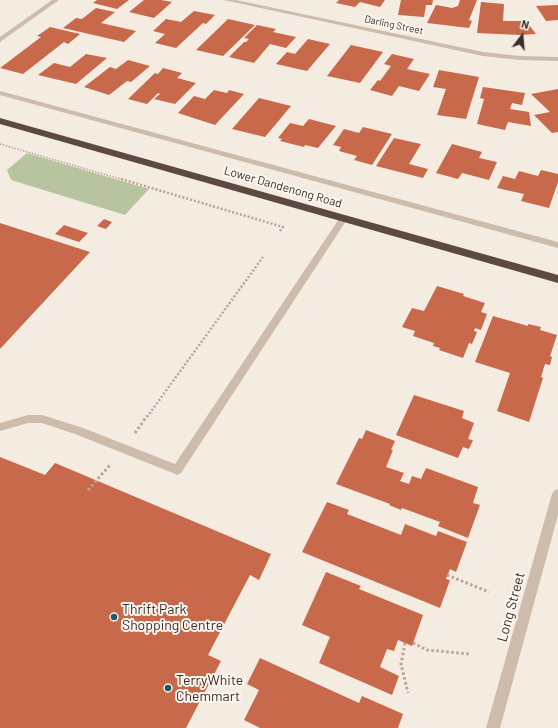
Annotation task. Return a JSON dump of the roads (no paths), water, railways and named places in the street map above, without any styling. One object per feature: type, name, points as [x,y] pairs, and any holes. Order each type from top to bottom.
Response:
[{"type":"highway","name":"Lower Dandenong Road","points":[[0,121],[558,279]]},
{"type":"street","points":[[0,40],[56,0]]},
{"type":"street","name":"Darling Street","points":[[227,0],[483,54],[520,58],[558,59]]},
{"type":"street","name":"Lower Dandenong Road","points":[[0,93],[558,245]]},
{"type":"street","points":[[0,427],[28,419],[42,419],[79,431],[177,470],[344,218]]},
{"type":"street","name":"Long Street","points":[[493,728],[558,494]]},
{"type":"place","name":"Thrift Park Shopping Centre","points":[[114,617]]},
{"type":"place","name":"TerryWhite Chemmart","points":[[168,688]]}]
